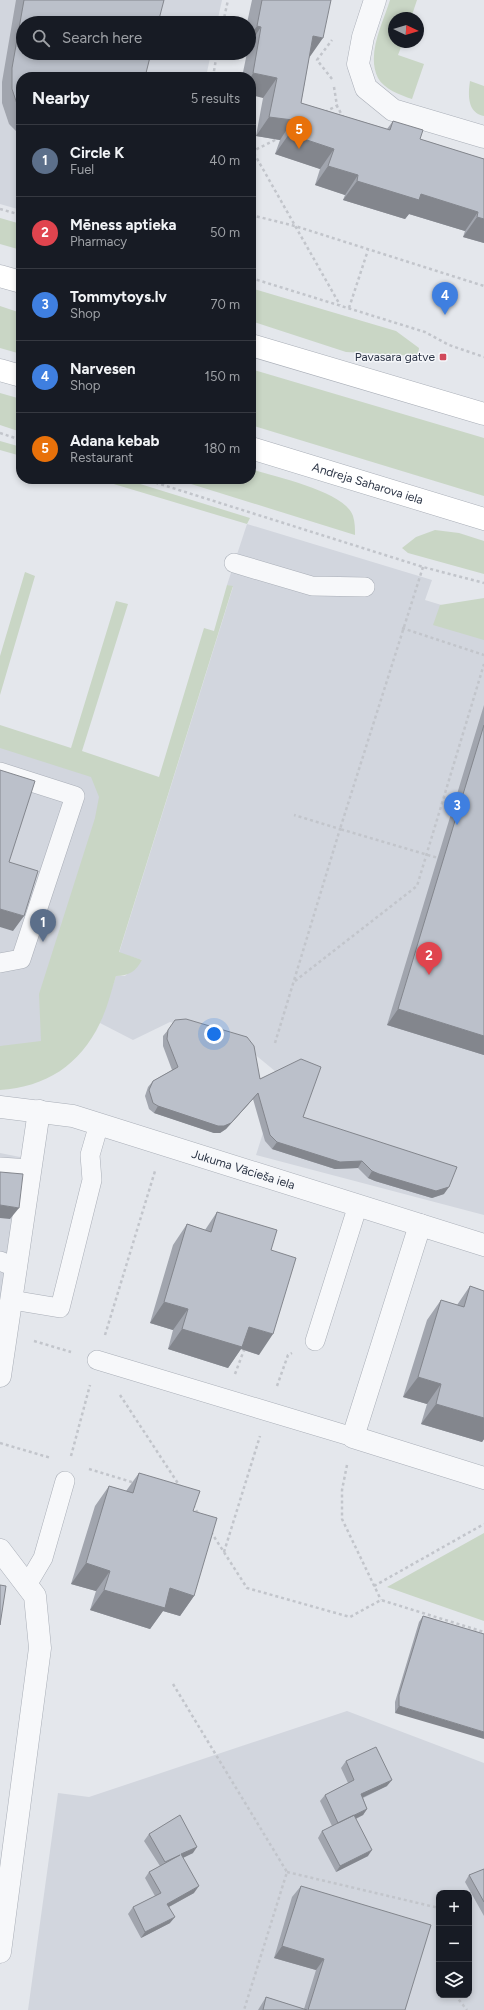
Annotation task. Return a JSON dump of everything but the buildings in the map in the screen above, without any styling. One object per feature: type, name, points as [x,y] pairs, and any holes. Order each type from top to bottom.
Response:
[{"type":"street","points":[[375,0],[363,37],[358,64],[366,88],[393,110],[484,137]]},
{"type":"street","points":[[0,276],[16,281]]},
{"type":"street","points":[[256,346],[484,414]]},
{"type":"street","points":[[0,370],[16,375]]},
{"type":"street","name":"Andreja Saharova iela","points":[[256,450],[484,519]]},
{"type":"street","name":"Jukuma Vācieša iela","points":[[0,1108],[39,1111],[73,1116],[484,1245]]},
{"type":"street","points":[[0,1376],[12,1300],[8,1265],[30,1169],[39,1111]]},
{"type":"street","points":[[420,1225],[353,1437],[484,1478]]},
{"type":"street","points":[[0,1550],[35,1596],[40,1648],[0,1952]]},
{"type":"lane","points":[[234,563],[312,586],[365,587]]},
{"type":"lane","points":[[0,772],[75,796],[21,959],[0,963]]},
{"type":"lane","points":[[12,1300],[60,1308],[92,1180],[90,1155],[99,1124]]},
{"type":"lane","points":[[0,1167],[30,1169]]},
{"type":"lane","points":[[315,1341],[358,1205]]},
{"type":"lane","points":[[97,1360],[353,1437]]},
{"type":"lane","points":[[27,1585],[44,1558],[65,1481]]},
{"type":"path","points":[[225,16],[228,0]]},
{"type":"path","points":[[213,72],[216,60]]},
{"type":"path","points":[[323,113],[366,88]]},
{"type":"path","points":[[256,150],[281,136]]},
{"type":"path","points":[[256,159],[341,305]]},
{"type":"path","points":[[0,209],[16,214]]},
{"type":"path","points":[[256,216],[295,226],[484,286]]},
{"type":"path","points":[[349,308],[368,250]]},
{"type":"path","points":[[256,280],[425,332],[449,345],[484,357]]},
{"type":"path","points":[[0,434],[16,439]]},
{"type":"path","points":[[160,484],[423,567],[484,583]]},
{"type":"path","points":[[275,1044],[402,628],[423,567]]},
{"type":"path","points":[[402,628],[484,655]]},
{"type":"path","points":[[295,981],[417,886],[484,664]]},
{"type":"path","points":[[294,815],[438,858]]},
{"type":"path","points":[[65,1481],[97,1360],[163,1144]]},
{"type":"path","points":[[7,1333],[97,1360],[185,1493]]},
{"type":"path","points":[[224,1552],[267,1411],[288,1355],[315,1341]]},
{"type":"path","points":[[353,1437],[342,1490],[342,1519],[381,1600]]},
{"type":"path","points":[[0,1443],[137,1484]]},
{"type":"path","points":[[189,1500],[202,1520]]},
{"type":"path","points":[[374,1586],[484,1524]]},
{"type":"path","points":[[207,1526],[247,1588],[350,1617],[381,1600],[484,1632]]},
{"type":"path","points":[[173,1684],[287,1872],[436,1907]]},
{"type":"path","points":[[244,2010],[287,1872]]},
{"type":"path","points":[[457,1998],[467,2010]]},
{"type":"shaded area","points":[[0,0],[222,0],[219,16],[16,16],[16,60],[210,60],[207,72],[16,72],[16,209],[0,204]]},
{"type":"shaded area","points":[[247,524],[432,580],[425,600],[484,618],[484,1215],[256,1155],[281,1076],[242,1044],[170,1022],[133,1040],[100,1023],[116,976],[125,976],[142,960],[119,953],[233,587],[227,585]]},
{"type":"shaded area","points":[[0,736],[103,767],[121,823],[52,1061],[0,1069]]},
{"type":"shaded area","points":[[0,1153],[20,1157],[24,1176],[5,1303],[0,1300]]},
{"type":"shaded area","points":[[347,1711],[484,1763],[484,2010],[28,2010],[58,1793],[89,1797]]},
{"type":"green space","points":[[390,0],[417,0],[413,12],[388,12],[388,48],[401,48],[398,55],[424,64],[412,99],[388,88],[378,78],[374,59],[380,28]]},
{"type":"green space","points":[[470,81],[484,86],[484,116],[474,111],[470,102]]},
{"type":"green space","points":[[0,218],[16,223],[16,249],[0,244]]},
{"type":"green space","points":[[256,289],[396,331],[419,348],[418,356],[346,352],[256,323]]},
{"type":"green space","points":[[0,306],[16,311],[16,353],[0,348]]},
{"type":"green space","points":[[256,370],[484,438],[484,496],[256,427]]},
{"type":"green space","points":[[0,393],[16,398],[16,430],[0,425]]},
{"type":"green space","points":[[0,441],[16,446],[16,455],[0,450]]},
{"type":"green space","points":[[256,470],[292,481],[324,492],[337,499],[347,507],[353,516],[355,523],[355,535],[191,484],[256,484]]},
{"type":"green space","points":[[114,484],[140,484],[250,518],[247,524]]},
{"type":"green space","points":[[435,530],[459,533],[484,541],[484,574],[408,553],[402,548],[416,537]]},
{"type":"green space","points":[[25,572],[35,576],[0,695],[0,656]]},
{"type":"green space","points":[[227,585],[233,586],[119,952],[142,960],[132,972],[125,975],[116,976],[100,1023],[92,1038],[72,1062],[47,1079],[17,1088],[0,1090],[0,1046],[41,1041],[39,994],[95,818],[99,797],[91,777],[0,748],[0,725],[71,748],[116,601],[128,604],[82,751],[159,777],[204,628],[214,631]]},
{"type":"green space","points":[[484,598],[484,640],[433,625],[440,605]]},
{"type":"green space","points":[[484,1533],[484,1621],[387,1587]]},
{"type":"place","name":"Adana kebab","points":[[299,149]]},
{"type":"place","name":"Narvesen","points":[[445,315]]},
{"type":"place","name":"Pavasara gatve","points":[[443,357]]},
{"type":"place","name":"Tommytoys.lv","points":[[457,825]]},
{"type":"place","name":"Circle K","points":[[43,942]]},
{"type":"place","name":"Mēness aptieka","points":[[429,975]]}]
